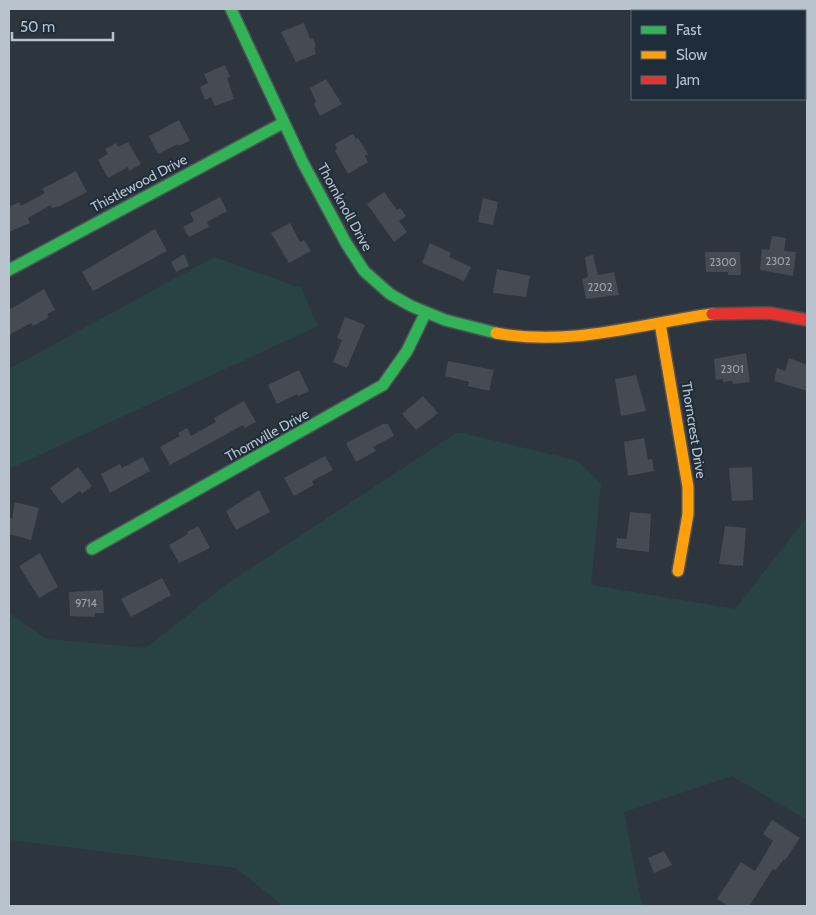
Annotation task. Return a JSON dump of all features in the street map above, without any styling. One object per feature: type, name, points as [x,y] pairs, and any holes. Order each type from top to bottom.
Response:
[{"type":"street","name":"Thornknoll Drive","points":[[231,9],[241,27],[283,123],[350,250],[364,271],[378,285],[425,314],[489,332],[549,339],[579,337],[715,313],[752,311],[807,320]]},
{"type":"street","name":"Thistlewood Drive","points":[[9,270],[283,123]]},
{"type":"street","name":"Thornville Drive","points":[[92,549],[383,385],[408,354],[425,314]]},
{"type":"street","name":"Thorncrest Drive","points":[[660,323],[686,461],[688,487],[688,514],[678,572]]},
{"type":"green space","points":[[214,257],[301,288],[318,326],[9,469],[9,369]]},
{"type":"green space","points":[[458,432],[578,461],[601,484],[591,585],[735,609],[807,517],[807,820],[732,776],[624,812],[642,906],[283,906],[236,868],[9,840],[9,613],[47,639],[146,648],[228,583]]},
{"type":"building","points":[[304,23],[310,39],[313,38],[316,54],[296,62],[281,32]]},
{"type":"building","points":[[225,65],[230,77],[227,78],[234,99],[215,106],[211,97],[205,100],[200,87],[208,83],[204,74]]},
{"type":"building","points":[[326,79],[342,104],[320,116],[314,104],[316,102],[310,88]]},
{"type":"building","points":[[179,120],[190,141],[179,146],[178,144],[158,154],[149,136]]},
{"type":"building","points":[[353,134],[356,139],[358,138],[368,154],[365,156],[368,162],[348,174],[335,151],[337,149],[335,144]]},
{"type":"building","points":[[128,142],[141,164],[129,171],[128,167],[108,178],[98,160],[108,154],[105,149],[116,143],[118,147]]},
{"type":"building","points":[[76,171],[87,192],[60,206],[52,208],[51,205],[28,218],[30,223],[9,232],[9,207],[19,202],[21,206],[45,193],[42,189]]},
{"type":"building","points":[[384,192],[397,210],[400,208],[406,216],[399,221],[407,232],[394,242],[367,204]]},
{"type":"building","points":[[220,197],[227,211],[207,222],[209,227],[189,237],[183,227],[194,221],[190,213]]},
{"type":"building","points":[[483,198],[498,202],[493,225],[478,222]]},
{"type":"building","points":[[290,223],[300,242],[304,240],[311,251],[289,263],[271,233]]},
{"type":"building","points":[[155,229],[167,251],[93,291],[82,272]]},
{"type":"building","points":[[772,236],[786,238],[784,251],[796,252],[793,276],[760,270],[762,249],[769,250]]},
{"type":"building","points":[[430,243],[451,253],[449,257],[471,267],[464,281],[422,263]]},
{"type":"building","points":[[705,252],[740,252],[741,275],[728,275],[728,272],[706,272]]},
{"type":"building","points":[[184,254],[189,266],[176,272],[171,262]]},
{"type":"building","points":[[593,255],[598,275],[614,272],[619,295],[586,299],[582,279],[588,277],[585,257]]},
{"type":"building","points":[[497,269],[530,276],[526,297],[493,293]]},
{"type":"building","points":[[44,289],[55,310],[47,314],[49,317],[33,326],[31,323],[9,335],[9,310]]},
{"type":"building","points":[[345,317],[365,325],[347,368],[333,362],[342,340],[337,338]]},
{"type":"building","points":[[746,353],[750,382],[733,384],[732,381],[723,382],[723,379],[716,380],[714,359]]},
{"type":"building","points":[[789,358],[807,365],[807,391],[774,381],[777,368],[785,371]]},
{"type":"building","points":[[448,361],[494,370],[489,391],[468,386],[469,382],[445,376]]},
{"type":"building","points":[[299,370],[309,391],[298,396],[297,394],[277,404],[268,385]]},
{"type":"building","points":[[636,375],[646,411],[621,416],[615,379]]},
{"type":"building","points":[[423,396],[438,413],[416,430],[402,414]]},
{"type":"building","points":[[244,401],[256,422],[245,428],[243,425],[170,465],[160,447],[180,436],[178,433],[187,428],[191,436],[216,422],[214,418]]},
{"type":"building","points":[[383,424],[388,424],[394,436],[373,447],[376,451],[356,462],[346,443]]},
{"type":"building","points":[[644,438],[648,460],[652,459],[654,471],[628,476],[624,442]]},
{"type":"building","points":[[325,456],[333,470],[312,481],[314,485],[294,496],[284,478]]},
{"type":"building","points":[[143,457],[150,471],[110,493],[101,474],[120,464],[122,468]]},
{"type":"building","points":[[78,467],[92,486],[82,494],[80,491],[62,504],[50,488]]},
{"type":"building","points":[[752,467],[753,500],[732,501],[729,468]]},
{"type":"building","points":[[259,490],[270,512],[236,530],[226,511]]},
{"type":"building","points":[[15,502],[39,508],[31,540],[9,534],[9,518],[12,518]]},
{"type":"building","points":[[630,512],[651,514],[649,552],[616,548],[617,538],[626,539]]},
{"type":"building","points":[[198,526],[210,548],[179,563],[169,545]]},
{"type":"building","points":[[725,526],[746,528],[743,566],[719,564]]},
{"type":"building","points":[[40,553],[58,587],[39,598],[19,566]]},
{"type":"building","points":[[162,578],[171,595],[131,617],[121,599]]},
{"type":"building","points":[[103,590],[104,613],[95,613],[95,617],[70,616],[69,592]]},
{"type":"building","points":[[772,820],[800,838],[785,860],[776,870],[773,869],[749,906],[729,906],[717,899],[741,862],[755,871],[773,841],[763,834]]},
{"type":"building","points":[[664,851],[672,865],[654,873],[648,858]]},
{"type":"traffic: fast","points":[[231,9],[303,163],[346,243],[364,271],[390,294],[411,306],[445,320],[496,333]]},
{"type":"traffic: fast","points":[[9,270],[283,123]]},
{"type":"traffic: fast","points":[[92,549],[383,385],[407,351],[425,314]]},
{"type":"traffic: slow","points":[[496,333],[523,337],[577,336],[712,314]]},
{"type":"traffic: slow","points":[[660,323],[688,487],[688,514],[678,571]]},
{"type":"traffic: jam","points":[[712,314],[770,313],[807,320]]}]
